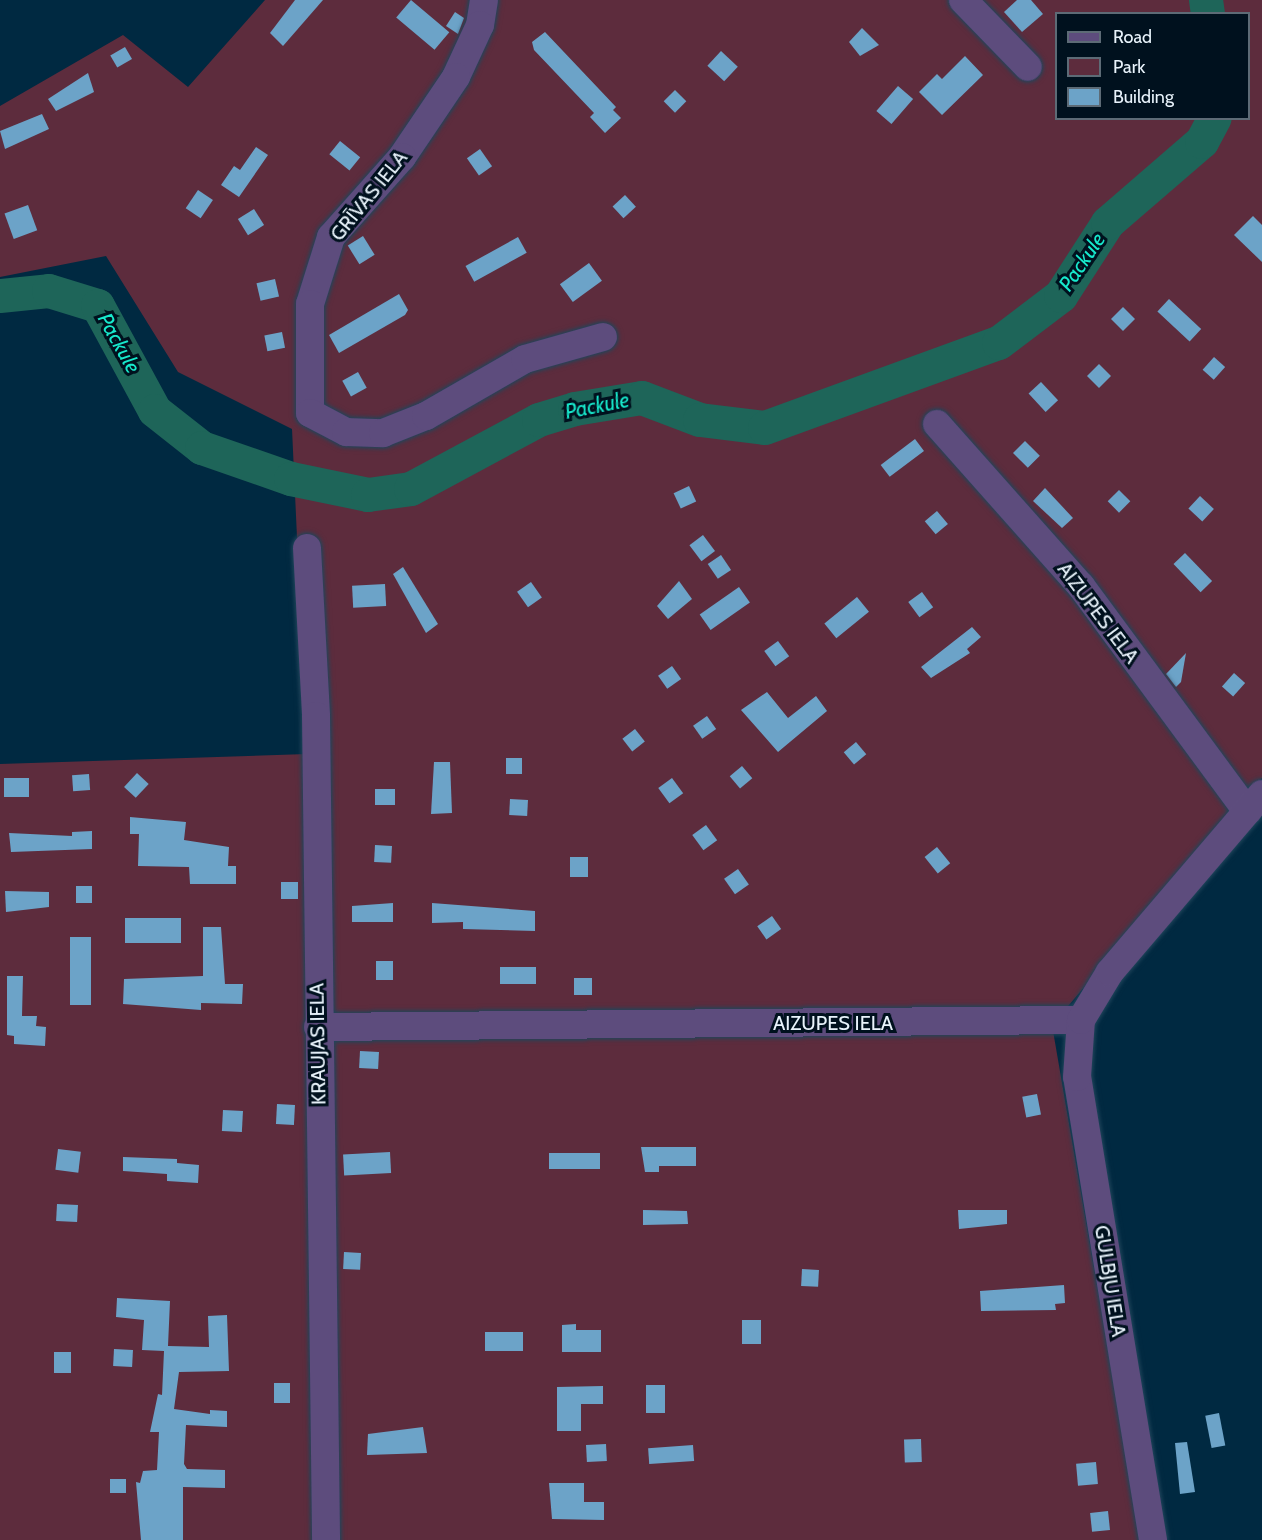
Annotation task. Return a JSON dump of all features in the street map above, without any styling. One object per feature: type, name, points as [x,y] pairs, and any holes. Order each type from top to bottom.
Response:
[{"type":"street","name":"GRĪVAS IELA","points":[[484,0],[480,25],[456,77],[402,157],[331,237],[310,304],[310,413],[346,432],[383,433],[426,416],[525,359],[603,337]]},
{"type":"street","points":[[963,0],[1028,68]]},
{"type":"street","name":"AIZUPES IELA","points":[[318,1027],[1081,1020],[1110,972],[1255,803],[1081,586],[937,424]]},
{"type":"street","name":"KRAUJAS IELA","points":[[307,548],[316,716],[326,1540]]},
{"type":"street","name":"GULBJU IELA","points":[[1081,1020],[1077,1077],[1153,1540]]},
{"type":"green space","points":[[265,0],[1262,0],[1262,778],[1052,1025],[1141,1540],[0,1540],[0,764],[307,754],[292,429],[178,372],[106,256],[0,277],[0,106],[123,35],[188,87]]},
{"type":"building","points":[[295,0],[323,0],[283,46],[270,33]]},
{"type":"building","points":[[411,0],[449,32],[435,50],[396,18]]},
{"type":"building","points":[[1017,0],[1031,0],[1043,14],[1022,32],[1004,12]]},
{"type":"building","points":[[455,12],[464,18],[458,34],[446,26]]},
{"type":"building","points":[[862,28],[879,45],[860,56],[849,42]]},
{"type":"building","points":[[545,32],[616,107],[613,110],[621,118],[605,133],[590,117],[594,113],[534,50],[532,42]]},
{"type":"building","points":[[125,47],[132,59],[117,68],[110,56]]},
{"type":"building","points":[[721,51],[738,67],[724,81],[707,66]]},
{"type":"building","points":[[965,56],[983,75],[942,115],[919,92],[937,74],[942,79]]},
{"type":"building","points":[[88,73],[94,92],[56,111],[48,99]]},
{"type":"building","points":[[898,86],[913,99],[891,124],[876,111]]},
{"type":"building","points":[[675,90],[686,101],[675,113],[664,101]]},
{"type":"building","points":[[42,114],[49,129],[5,149],[0,131]]},
{"type":"building","points":[[340,141],[360,157],[350,171],[329,154]]},
{"type":"building","points":[[256,147],[268,155],[239,197],[221,185],[234,166],[240,170]]},
{"type":"building","points":[[480,149],[492,166],[479,175],[467,158]]},
{"type":"building","points":[[198,190],[213,200],[201,218],[186,208]]},
{"type":"building","points":[[625,195],[636,207],[623,218],[613,207]]},
{"type":"building","points":[[28,205],[37,230],[14,239],[5,214]]},
{"type":"building","points":[[254,209],[264,225],[248,235],[238,219]]},
{"type":"building","points":[[1253,216],[1262,225],[1262,262],[1234,235]]},
{"type":"building","points":[[363,236],[375,255],[359,264],[348,246]]},
{"type":"building","points":[[518,237],[527,253],[474,282],[466,266]]},
{"type":"building","points":[[589,263],[602,281],[573,302],[560,284]]},
{"type":"building","points":[[275,279],[279,297],[261,301],[256,283]]},
{"type":"building","points":[[399,294],[408,310],[405,315],[339,353],[329,335]]},
{"type":"building","points":[[1169,299],[1201,329],[1190,341],[1157,311]]},
{"type":"building","points":[[1123,307],[1135,319],[1123,331],[1111,319]]},
{"type":"building","points":[[282,332],[285,348],[267,351],[264,335]]},
{"type":"building","points":[[1214,357],[1225,367],[1214,380],[1203,370]]},
{"type":"building","points":[[1099,364],[1111,376],[1099,388],[1087,376]]},
{"type":"building","points":[[358,372],[367,388],[351,396],[342,381]]},
{"type":"building","points":[[1041,382],[1058,400],[1046,412],[1029,394]]},
{"type":"building","points":[[915,439],[924,451],[890,477],[881,465]]},
{"type":"building","points":[[1025,441],[1040,456],[1028,468],[1013,453]]},
{"type":"building","points":[[689,486],[696,501],[681,509],[674,493]]},
{"type":"building","points":[[1045,488],[1073,518],[1062,528],[1033,501]]},
{"type":"building","points":[[1119,490],[1130,501],[1119,513],[1108,501]]},
{"type":"building","points":[[1200,496],[1214,509],[1202,521],[1188,508]]},
{"type":"building","points":[[937,511],[948,524],[936,534],[925,521]]},
{"type":"building","points":[[703,535],[715,551],[701,561],[689,545]]},
{"type":"building","points":[[1185,553],[1212,581],[1201,592],[1173,564]]},
{"type":"building","points":[[721,555],[731,570],[718,579],[708,564]]},
{"type":"building","points":[[403,567],[438,624],[426,633],[393,574]]},
{"type":"building","points":[[679,581],[692,599],[668,619],[657,606]]},
{"type":"building","points":[[531,582],[542,598],[528,607],[517,592]]},
{"type":"building","points":[[385,584],[386,606],[353,608],[352,586]]},
{"type":"building","points":[[739,587],[750,603],[711,630],[700,615]]},
{"type":"building","points":[[922,592],[933,607],[919,617],[908,602]]},
{"type":"building","points":[[857,597],[869,612],[836,638],[824,623]]},
{"type":"building","points":[[972,627],[981,637],[967,649],[970,653],[931,678],[921,667]]},
{"type":"building","points":[[778,641],[789,656],[775,666],[764,651]]},
{"type":"building","points":[[1186,653],[1181,682],[1176,687],[1166,674]]},
{"type":"building","points":[[672,666],[681,679],[667,689],[658,676]]},
{"type":"building","points":[[1234,673],[1245,683],[1233,696],[1222,686]]},
{"type":"building","points":[[767,692],[788,718],[816,696],[827,711],[778,752],[741,710]]},
{"type":"building","points":[[707,716],[716,729],[702,739],[693,726]]},
{"type":"building","points":[[635,729],[645,742],[632,751],[622,739]]},
{"type":"building","points":[[856,742],[866,754],[854,765],[844,752]]},
{"type":"building","points":[[506,758],[522,758],[522,774],[506,774]]},
{"type":"building","points":[[434,762],[450,762],[452,813],[431,814]]},
{"type":"building","points":[[742,766],[752,778],[740,789],[730,776]]},
{"type":"building","points":[[137,773],[149,784],[136,798],[124,787]]},
{"type":"building","points":[[89,774],[90,790],[73,791],[72,775]]},
{"type":"building","points":[[4,778],[29,778],[29,797],[4,797]]},
{"type":"building","points":[[672,778],[683,793],[669,803],[658,788]]},
{"type":"building","points":[[375,789],[395,789],[395,805],[375,805]]},
{"type":"building","points":[[510,799],[528,800],[527,816],[509,815]]},
{"type":"building","points":[[130,817],[186,822],[184,840],[229,847],[228,866],[236,866],[236,884],[190,884],[189,867],[138,866],[139,834],[130,834]]},
{"type":"building","points":[[706,825],[717,840],[703,850],[692,835]]},
{"type":"building","points":[[92,831],[92,849],[11,852],[9,833],[72,836],[72,832]]},
{"type":"building","points":[[375,845],[392,846],[391,863],[374,862]]},
{"type":"building","points":[[937,847],[950,863],[938,873],[925,857]]},
{"type":"building","points":[[570,857],[588,857],[588,877],[570,877]]},
{"type":"building","points":[[738,869],[749,885],[735,894],[724,879]]},
{"type":"building","points":[[281,882],[298,882],[298,899],[281,899]]},
{"type":"building","points":[[76,886],[92,886],[92,903],[76,903]]},
{"type":"building","points":[[5,891],[49,892],[49,907],[6,912]]},
{"type":"building","points":[[393,903],[393,922],[352,922],[352,906]]},
{"type":"building","points":[[432,903],[535,911],[535,931],[463,929],[463,922],[432,923]]},
{"type":"building","points":[[772,916],[781,929],[766,939],[757,926]]},
{"type":"building","points":[[125,918],[181,918],[181,943],[125,943]]},
{"type":"building","points":[[203,927],[221,927],[225,984],[243,984],[242,1004],[201,1003],[201,1010],[123,1004],[124,979],[203,976]]},
{"type":"building","points":[[70,937],[91,937],[91,1005],[70,1005]]},
{"type":"building","points":[[376,961],[393,961],[393,980],[376,980]]},
{"type":"building","points":[[500,967],[536,967],[536,984],[500,984]]},
{"type":"building","points":[[7,976],[23,976],[22,1016],[37,1016],[36,1026],[46,1027],[45,1046],[14,1044],[14,1036],[7,1035]]},
{"type":"building","points":[[574,978],[592,978],[592,995],[574,995]]},
{"type":"building","points":[[360,1051],[379,1052],[378,1069],[359,1068]]},
{"type":"building","points":[[1037,1094],[1041,1115],[1026,1117],[1022,1097]]},
{"type":"building","points":[[277,1104],[295,1105],[294,1125],[276,1124]]},
{"type":"building","points":[[223,1110],[243,1111],[242,1132],[222,1131]]},
{"type":"building","points":[[641,1147],[696,1147],[696,1166],[659,1166],[659,1172],[645,1172]]},
{"type":"building","points":[[58,1149],[81,1152],[78,1173],[55,1170]]},
{"type":"building","points":[[390,1152],[391,1173],[344,1175],[343,1154]]},
{"type":"building","points":[[549,1153],[600,1153],[600,1169],[549,1169]]},
{"type":"building","points":[[123,1157],[177,1159],[177,1163],[199,1165],[198,1183],[167,1181],[167,1174],[123,1171]]},
{"type":"building","points":[[57,1204],[78,1205],[77,1222],[56,1221]]},
{"type":"building","points":[[643,1210],[687,1211],[688,1224],[643,1225]]},
{"type":"building","points":[[958,1210],[1007,1210],[1007,1224],[959,1229]]},
{"type":"building","points":[[344,1252],[361,1253],[360,1270],[343,1269]]},
{"type":"building","points":[[802,1269],[819,1270],[818,1287],[801,1286]]},
{"type":"building","points":[[1064,1285],[1065,1303],[1055,1304],[1056,1310],[981,1311],[980,1291]]},
{"type":"building","points":[[117,1298],[170,1301],[168,1346],[209,1347],[208,1316],[227,1315],[229,1371],[179,1372],[174,1409],[210,1414],[210,1410],[227,1411],[227,1427],[186,1425],[184,1464],[187,1469],[225,1470],[225,1488],[183,1487],[183,1540],[141,1540],[136,1482],[140,1483],[143,1471],[157,1470],[159,1432],[150,1432],[158,1394],[162,1395],[164,1351],[142,1350],[144,1320],[116,1317]]},
{"type":"building","points":[[742,1320],[761,1320],[761,1344],[742,1344]]},
{"type":"building","points":[[576,1324],[576,1330],[601,1330],[601,1352],[562,1352],[562,1325]]},
{"type":"building","points":[[485,1332],[523,1332],[523,1351],[485,1351]]},
{"type":"building","points":[[114,1349],[133,1350],[132,1367],[113,1366]]},
{"type":"building","points":[[54,1352],[71,1352],[71,1373],[54,1373]]},
{"type":"building","points":[[274,1383],[290,1383],[290,1403],[274,1403]]},
{"type":"building","points":[[646,1385],[665,1385],[665,1413],[646,1413]]},
{"type":"building","points":[[603,1386],[603,1404],[581,1404],[581,1431],[557,1431],[557,1387]]},
{"type":"building","points":[[1219,1413],[1225,1445],[1212,1448],[1205,1416]]},
{"type":"building","points":[[423,1427],[427,1453],[367,1455],[368,1434]]},
{"type":"building","points":[[921,1439],[922,1462],[905,1463],[904,1440]]},
{"type":"building","points":[[1187,1442],[1195,1492],[1180,1494],[1175,1443]]},
{"type":"building","points":[[606,1444],[607,1461],[587,1462],[586,1445]]},
{"type":"building","points":[[693,1445],[694,1461],[649,1464],[648,1448]]},
{"type":"building","points":[[1096,1462],[1098,1484],[1078,1486],[1076,1464]]},
{"type":"building","points":[[110,1479],[126,1479],[126,1493],[110,1493]]},
{"type":"building","points":[[549,1483],[584,1483],[584,1502],[604,1502],[604,1520],[552,1519]]},
{"type":"building","points":[[1108,1511],[1110,1530],[1092,1532],[1090,1513]]},
{"type":"waterway","name":"Packule","points":[[1206,0],[1208,12]]},
{"type":"waterway","name":"Packule","points":[[0,296],[49,291],[98,306],[155,411],[202,448],[291,479],[368,495],[411,489],[539,420],[575,409],[642,398],[700,420],[765,428],[999,343],[1061,296],[1108,223],[1202,142],[1214,120]]}]
